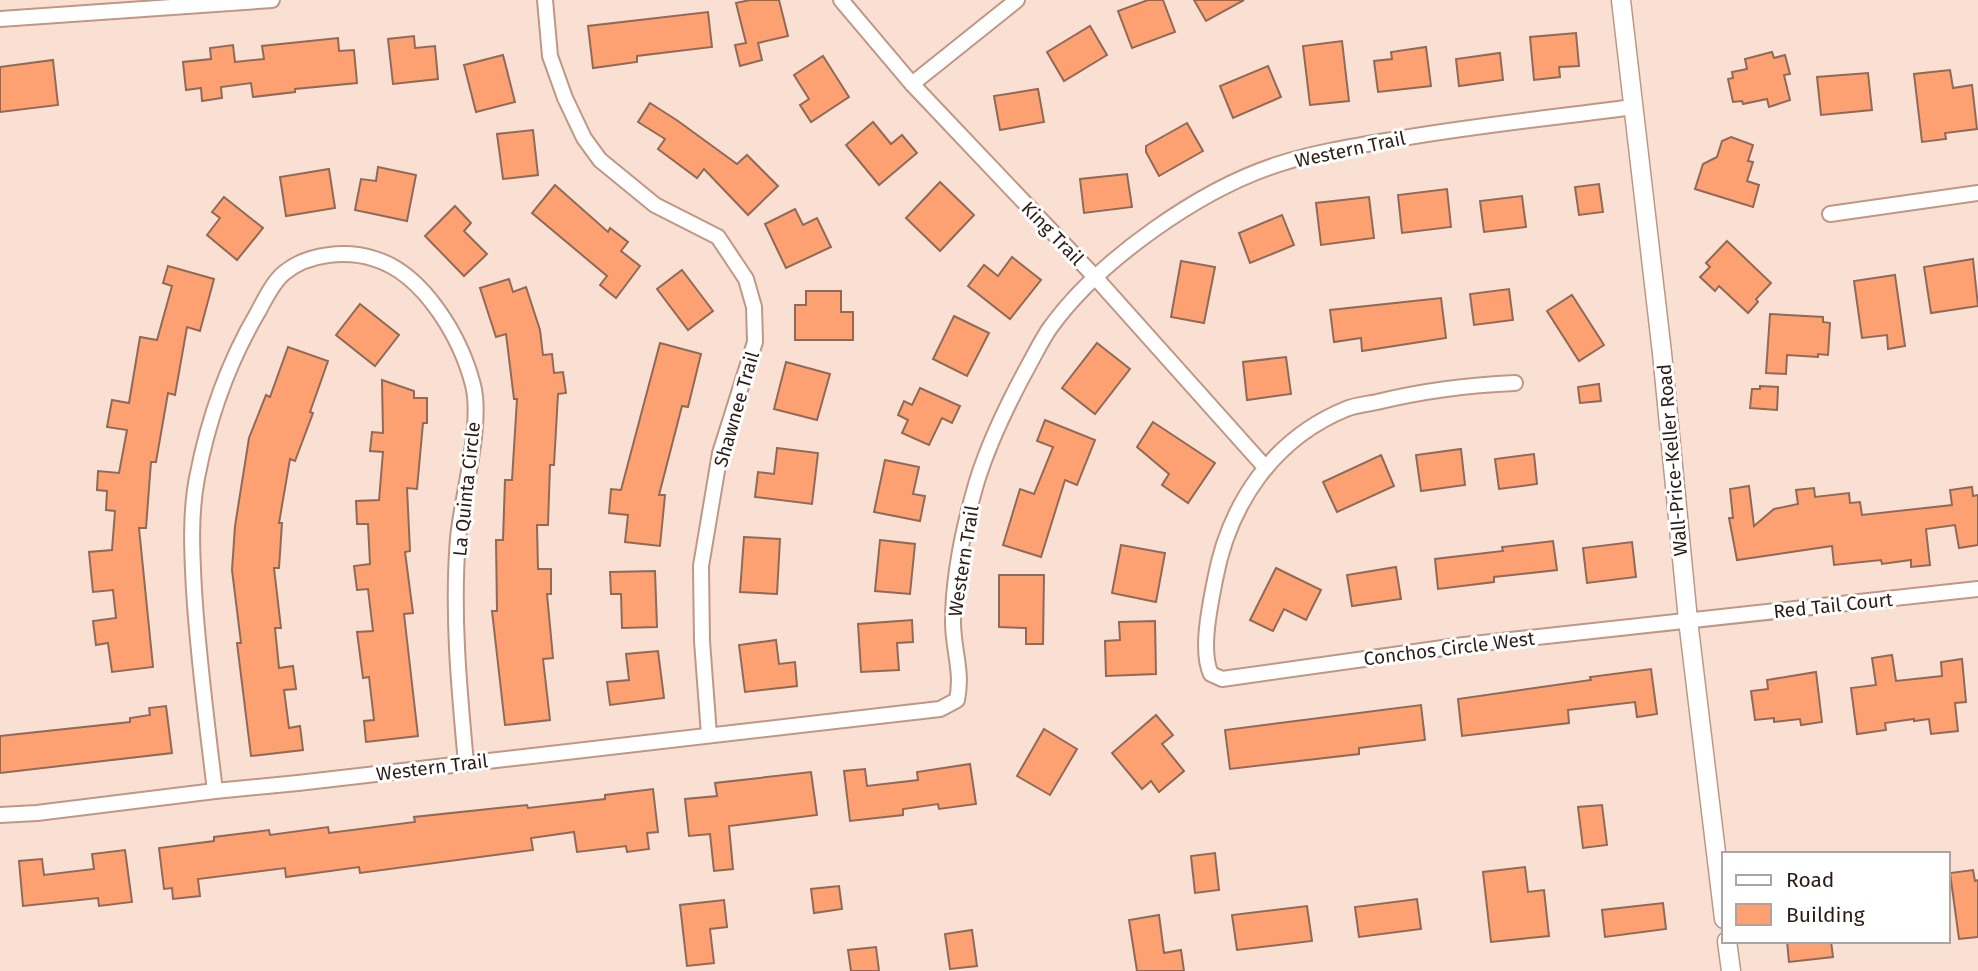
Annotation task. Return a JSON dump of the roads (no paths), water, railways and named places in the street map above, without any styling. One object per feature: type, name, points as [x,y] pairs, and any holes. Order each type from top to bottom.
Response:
[{"type":"street","points":[[0,19],[272,0]]},
{"type":"street","name":"Shawnee Trail","points":[[545,0],[550,56],[565,99],[583,138],[600,160],[655,205],[718,237],[746,279],[754,307],[755,342],[720,453],[701,566],[702,641],[709,735]]},
{"type":"street","name":"King Trail","points":[[841,0],[912,84],[1095,277],[1264,466]]},
{"type":"street","points":[[912,84],[1017,0]]},
{"type":"street","name":"Wall-Price-Keller Road","points":[[1621,0],[1662,352],[1688,620],[1722,902]]},
{"type":"street","name":"Western Trail","points":[[0,815],[37,813],[940,709],[957,700],[961,681],[953,624],[954,602],[961,549],[977,480],[1010,398],[1049,328],[1095,277],[1134,245],[1199,201],[1278,164],[1341,148],[1428,134],[1634,107]]},
{"type":"street","points":[[1830,214],[1978,193]]},
{"type":"street","name":"La Quinta Circle","points":[[215,791],[197,640],[192,545],[196,480],[215,406],[242,338],[283,273],[304,261],[326,256],[355,254],[379,260],[409,279],[436,306],[450,329],[474,387],[475,428],[458,539],[456,654],[466,763]]},
{"type":"street","points":[[1264,466],[1296,436],[1346,409],[1406,394],[1480,384],[1515,383]]},
{"type":"street","name":"Conchos Circle West","points":[[1264,466],[1234,516],[1219,559],[1211,600],[1206,663],[1211,674],[1222,679],[1464,645],[1688,620]]},
{"type":"street","name":"Red Tail Court","points":[[1688,620],[1978,589]]},
{"type":"street","points":[[1727,943],[1731,971]]}]
